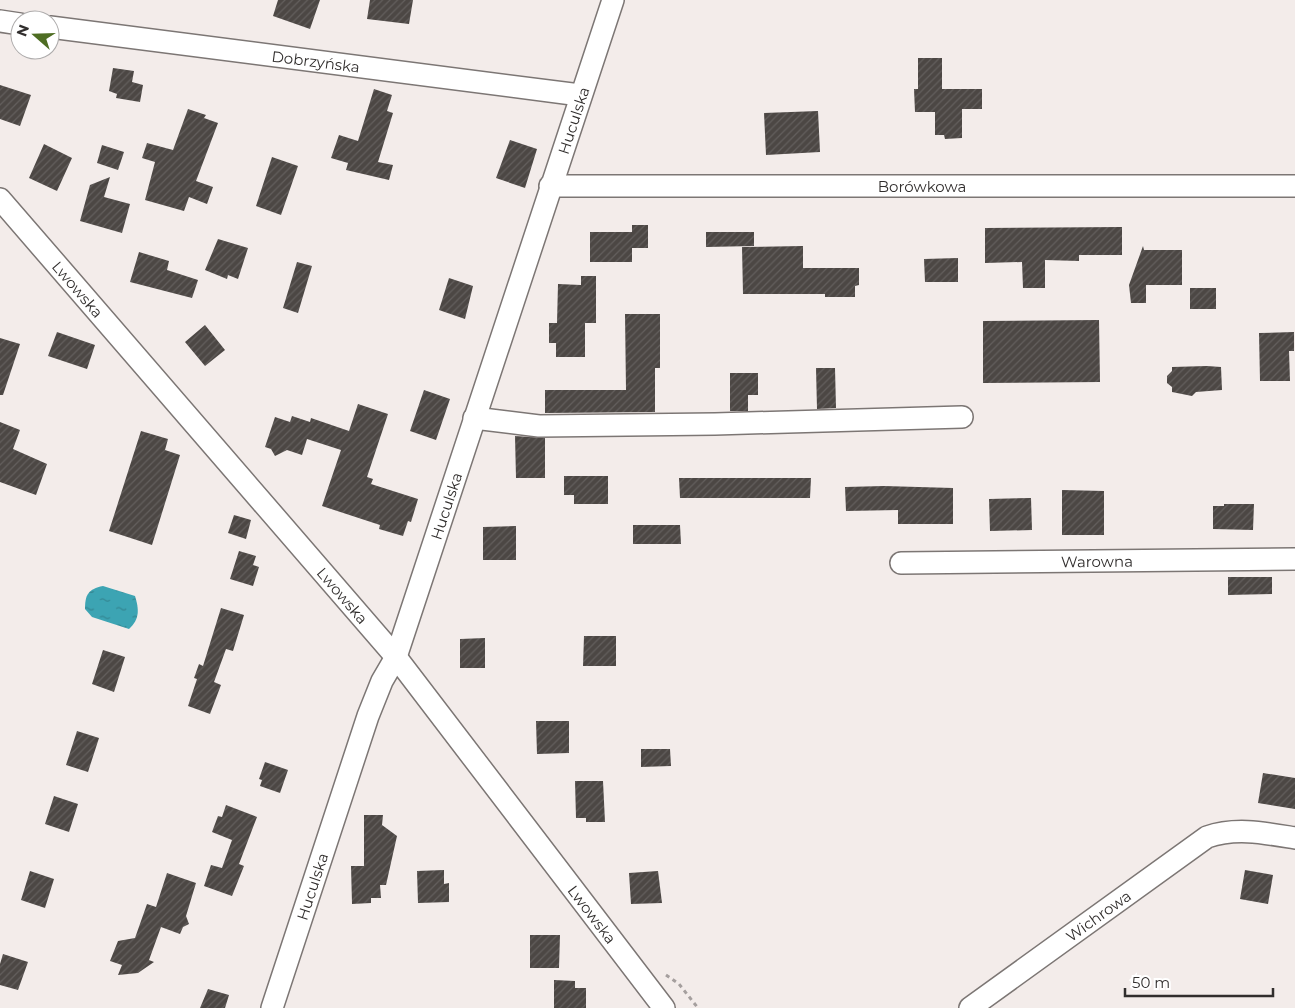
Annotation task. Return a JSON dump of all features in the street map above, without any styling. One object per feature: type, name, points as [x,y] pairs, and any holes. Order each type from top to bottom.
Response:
[{"type":"street","name":"Huculska","points":[[272,1008],[368,716],[382,681],[396,657],[580,95],[613,0]]},
{"type":"street","name":"Dobrzyńska","points":[[60,29],[580,95]]},
{"type":"street","name":"Borówkowa","points":[[550,186],[1295,186]]},
{"type":"street","name":"Lwowska","points":[[0,198],[396,657],[664,1008]]},
{"type":"street","points":[[474,418],[539,426],[716,424],[962,417]]},
{"type":"street","name":"Warowna","points":[[901,563],[1295,559]]},
{"type":"street","name":"Wichrowa","points":[[970,1008],[1207,837],[1229,832],[1257,832],[1295,838]]},
{"type":"water","points":[[103,586],[135,596],[138,614],[129,629],[92,617],[85,609],[88,593]]},
{"type":"building","points":[[278,0],[320,0],[310,29],[273,16]]},
{"type":"building","points":[[370,0],[413,0],[409,24],[367,19]]},
{"type":"building","points":[[918,58],[942,58],[942,89],[982,89],[982,109],[962,109],[962,138],[945,139],[944,135],[935,135],[935,112],[915,112],[914,89],[918,89]]},
{"type":"building","points":[[113,68],[134,71],[132,82],[143,85],[140,102],[116,98],[117,94],[109,91]]},
{"type":"building","points":[[0,85],[31,95],[20,126],[0,119]]},
{"type":"building","points":[[374,89],[392,95],[387,111],[393,113],[378,162],[393,165],[389,180],[346,170],[348,163],[331,158],[339,135],[358,141]]},
{"type":"building","points":[[188,109],[206,115],[204,118],[218,123],[196,181],[213,187],[207,204],[189,197],[184,211],[145,200],[155,162],[142,158],[147,143],[173,150]]},
{"type":"building","points":[[818,111],[820,152],[766,155],[764,113]]},
{"type":"building","points":[[510,140],[537,149],[525,188],[496,178]]},
{"type":"building","points":[[44,144],[72,158],[57,191],[29,178]]},
{"type":"building","points":[[102,145],[124,152],[118,170],[97,163]]},
{"type":"building","points":[[272,157],[298,166],[281,215],[256,206]]},
{"type":"building","points":[[110,177],[104,197],[130,204],[122,233],[80,221],[90,185]]},
{"type":"building","points":[[632,225],[648,225],[648,248],[632,248],[632,262],[590,262],[590,232],[632,232]]},
{"type":"building","points":[[1122,227],[1122,255],[1079,255],[1079,261],[1045,260],[1045,288],[1023,288],[1022,262],[985,263],[985,228]]},
{"type":"building","points":[[706,232],[754,232],[754,246],[706,247]]},
{"type":"building","points":[[218,239],[248,248],[238,279],[228,275],[227,279],[205,270]]},
{"type":"building","points":[[803,246],[803,268],[859,268],[859,285],[855,286],[855,297],[825,297],[825,294],[743,294],[742,247]]},
{"type":"building","points":[[1143,246],[1144,250],[1182,250],[1182,285],[1146,285],[1146,303],[1131,303],[1129,285]]},
{"type":"building","points":[[139,252],[169,261],[167,270],[198,280],[192,298],[130,282]]},
{"type":"building","points":[[958,258],[958,282],[925,282],[924,259]]},
{"type":"building","points":[[297,262],[312,266],[298,313],[283,308]]},
{"type":"building","points":[[581,276],[596,276],[596,323],[585,323],[585,357],[556,357],[556,343],[549,343],[549,323],[557,323],[558,284],[581,285]]},
{"type":"building","points":[[449,278],[473,286],[465,319],[439,310]]},
{"type":"building","points":[[1190,288],[1216,288],[1216,309],[1190,309]]},
{"type":"building","points":[[625,314],[660,314],[660,368],[655,368],[655,412],[545,413],[545,390],[626,390]]},
{"type":"building","points":[[1099,320],[1100,382],[983,383],[983,321]]},
{"type":"building","points":[[205,325],[225,350],[205,366],[185,342]]},
{"type":"building","points":[[57,332],[95,345],[87,369],[48,356]]},
{"type":"building","points":[[1294,332],[1294,351],[1289,351],[1290,381],[1260,381],[1259,333]]},
{"type":"building","points":[[0,338],[20,344],[3,395],[0,395]]},
{"type":"building","points":[[1172,367],[1221,367],[1222,390],[1196,392],[1192,396],[1172,392],[1172,387],[1167,383],[1167,376],[1172,371]]},
{"type":"building","points":[[816,368],[835,368],[836,408],[817,409]]},
{"type":"building","points":[[730,373],[758,373],[758,395],[748,395],[748,411],[730,411]]},
{"type":"building","points":[[424,390],[450,399],[436,440],[410,431]]},
{"type":"building","points":[[358,404],[388,414],[367,477],[373,479],[371,484],[418,499],[411,522],[408,521],[403,536],[379,529],[380,525],[322,506],[341,450],[307,439],[302,455],[287,450],[275,456],[271,449],[265,447],[275,417],[290,422],[292,416],[310,422],[311,418],[349,431]]},
{"type":"building","points":[[0,422],[20,430],[13,449],[47,464],[36,495],[0,482]]},
{"type":"building","points":[[141,431],[168,439],[165,450],[180,455],[152,545],[109,531]]},
{"type":"building","points":[[515,436],[545,438],[545,478],[516,478]]},
{"type":"building","points":[[564,476],[608,476],[608,504],[574,504],[574,495],[564,495]]},
{"type":"building","points":[[679,478],[811,478],[810,498],[680,498]]},
{"type":"building","points":[[845,487],[953,488],[953,524],[898,524],[898,510],[846,511]]},
{"type":"building","points":[[1062,490],[1104,491],[1104,535],[1062,535]]},
{"type":"building","points":[[1031,498],[1032,530],[990,531],[989,499]]},
{"type":"building","points":[[1224,504],[1254,504],[1253,530],[1213,529],[1213,506],[1224,506]]},
{"type":"building","points":[[234,515],[251,520],[246,539],[228,533]]},
{"type":"building","points":[[633,525],[680,525],[681,544],[633,544]]},
{"type":"building","points":[[516,526],[516,560],[483,560],[483,527]]},
{"type":"building","points":[[239,551],[256,556],[253,565],[259,567],[253,586],[230,579]]},
{"type":"building","points":[[1228,577],[1272,577],[1272,594],[1228,595]]},
{"type":"building","points":[[221,608],[244,615],[233,651],[226,649],[214,682],[221,685],[210,714],[188,706],[197,679],[194,678],[199,664],[203,666]]},
{"type":"building","points":[[584,636],[616,636],[616,666],[583,666]]},
{"type":"building","points":[[485,638],[485,668],[460,668],[460,639]]},
{"type":"building","points":[[103,650],[125,657],[114,692],[92,684]]},
{"type":"building","points":[[536,721],[569,721],[569,753],[537,754]]},
{"type":"building","points":[[77,731],[99,738],[88,772],[66,765]]},
{"type":"building","points":[[641,749],[670,749],[671,766],[641,767]]},
{"type":"building","points":[[265,762],[288,770],[280,793],[260,786],[262,780],[259,779]]},
{"type":"building","points":[[1263,773],[1295,778],[1295,809],[1258,803]]},
{"type":"building","points":[[575,781],[603,781],[605,822],[586,822],[586,818],[576,818]]},
{"type":"building","points":[[54,796],[78,804],[69,832],[45,824]]},
{"type":"building","points":[[226,805],[257,817],[239,864],[244,866],[232,896],[204,886],[211,865],[222,868],[232,840],[212,832],[218,816],[222,817]]},
{"type":"building","points":[[364,815],[383,815],[382,825],[397,836],[386,885],[380,885],[381,898],[371,898],[371,903],[352,904],[351,866],[364,866]]},
{"type":"building","points":[[444,870],[444,884],[449,883],[449,902],[418,903],[417,871]]},
{"type":"building","points":[[1245,870],[1273,875],[1268,904],[1240,899]]},
{"type":"building","points":[[30,871],[54,879],[45,908],[21,900]]},
{"type":"building","points":[[658,871],[662,903],[631,904],[629,873]]},
{"type":"building","points":[[167,873],[196,883],[186,916],[189,924],[183,927],[180,934],[161,927],[149,960],[154,962],[138,973],[118,975],[122,965],[110,961],[118,941],[135,938],[147,904],[156,907]]},
{"type":"building","points":[[530,935],[560,935],[559,968],[530,968]]},
{"type":"building","points":[[3,954],[28,962],[18,990],[0,985],[0,964]]},
{"type":"building","points":[[554,980],[575,981],[575,988],[586,988],[586,1008],[554,1008]]},
{"type":"building","points":[[208,989],[229,995],[225,1008],[200,1008]]}]
